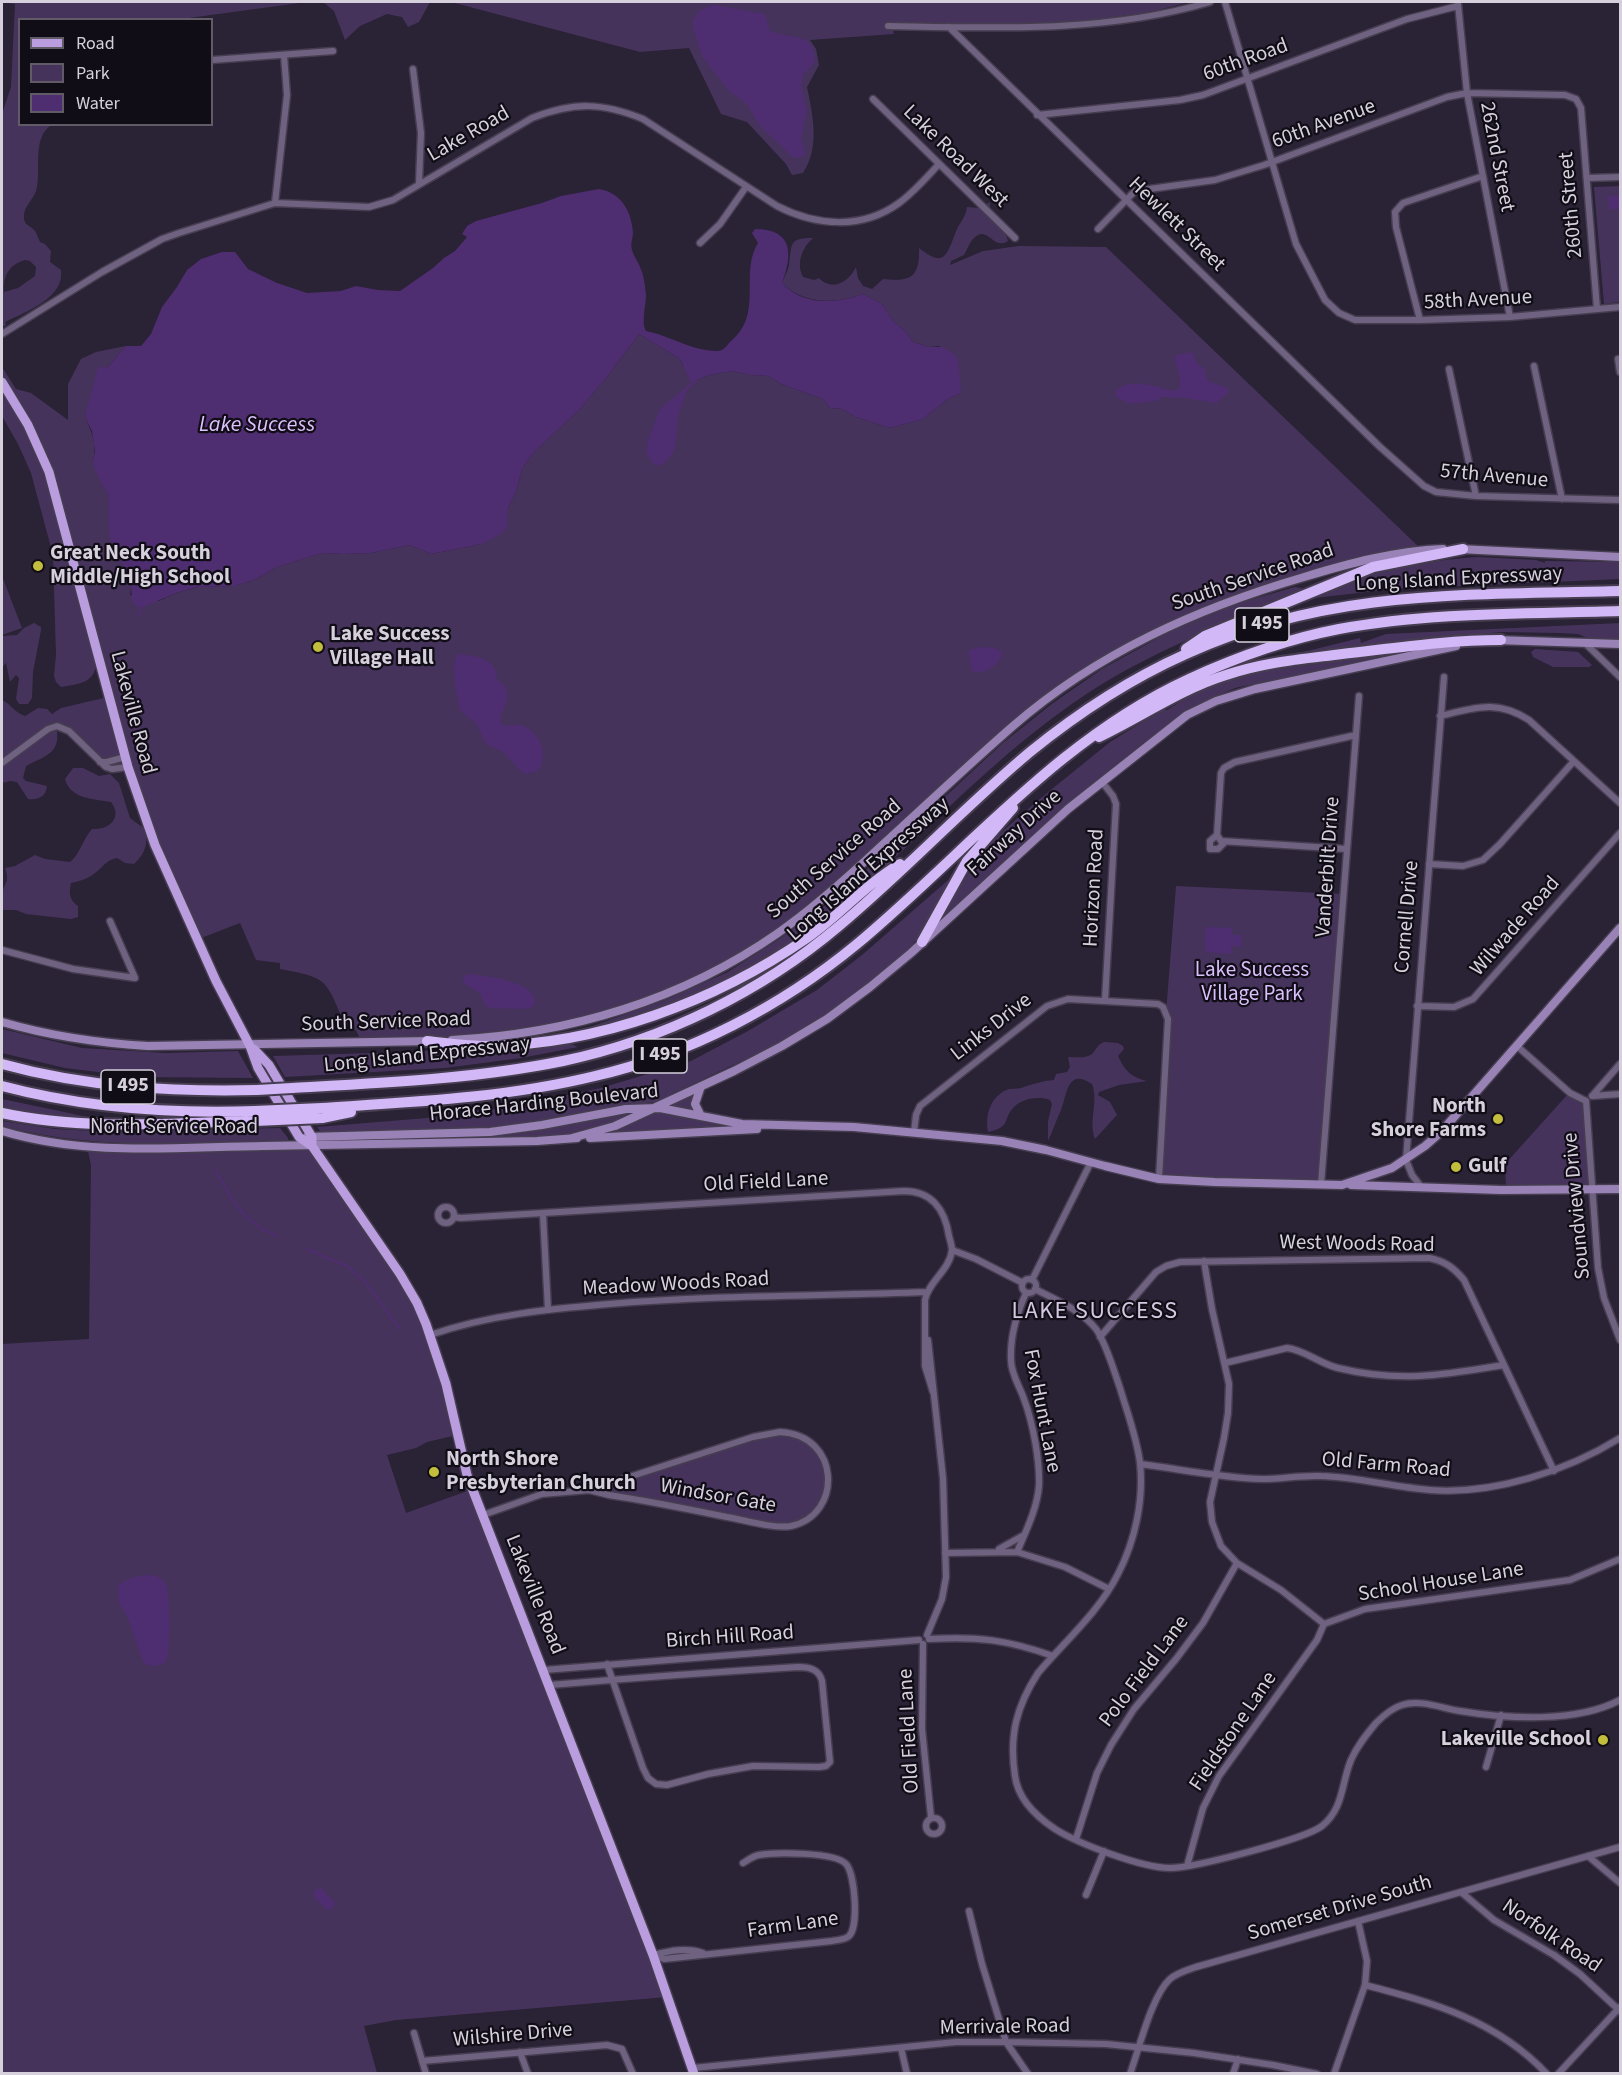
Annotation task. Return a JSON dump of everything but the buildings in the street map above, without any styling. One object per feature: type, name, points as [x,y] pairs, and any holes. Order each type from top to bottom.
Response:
[{"type":"highway","points":[[1161,666],[1204,636],[1365,571],[1393,562],[1462,549]]},
{"type":"highway","name":"Long Island Expressway","points":[[2,1064],[51,1076],[104,1084],[183,1090],[256,1090],[418,1080],[514,1070],[588,1055],[655,1034],[727,1001],[796,960],[839,926],[1008,772],[1056,732],[1093,706],[1161,666],[1211,643],[1262,625],[1311,612],[1346,606],[1417,597],[1620,591]]},
{"type":"highway","name":"Long Island Expressway","points":[[255,1116],[322,1113],[386,1104],[492,1095],[596,1076],[656,1058],[722,1030],[791,992],[856,945],[1072,750],[1116,719],[1187,680],[1244,656],[1310,636],[1364,625],[1418,619],[1620,612]]},
{"type":"highway","points":[[1072,750],[1209,681],[1241,670],[1287,661],[1458,640],[1501,640]]},
{"type":"highway","points":[[922,942],[971,856],[994,833],[1032,784]]},
{"type":"highway","points":[[427,1041],[485,1046],[563,1038],[611,1028],[675,1007],[735,980],[779,956],[821,928],[880,876],[918,853]]},
{"type":"highway","name":"I 495","points":[[2,1086],[68,1101],[120,1108],[255,1116]]},
{"type":"highway","points":[[2,1113],[78,1124],[255,1116]]},
{"type":"main road","name":"Lakeville Road","points":[[2,382],[38,443],[49,472],[126,762],[145,819],[219,988],[250,1046],[258,1068],[299,1137],[312,1142]]},
{"type":"main road","name":"South Service Road","points":[[2,1022],[55,1035],[121,1045],[250,1046],[427,1041],[507,1036],[559,1027],[635,1006],[709,974],[762,944],[819,903],[1016,723],[1058,691],[1109,658],[1171,624],[1244,595],[1371,558],[1424,550],[1462,549],[1620,557]]},
{"type":"main road","name":"Fairway Drive","points":[[572,1138],[608,1129],[654,1108],[766,1055],[827,1019],[877,982],[1047,827],[1180,719],[1204,706],[1229,696],[1436,650],[1501,640],[1620,644]]},
{"type":"main road","name":"Horace Harding Boulevard","points":[[312,1142],[490,1132],[626,1109],[654,1108],[742,1124],[854,1127],[1002,1141],[1159,1179],[1342,1185],[1392,1168],[1406,1160],[1441,1132],[1620,928]]},
{"type":"main road","name":"Lakeville Road","points":[[250,1046],[269,1065],[312,1142],[417,1303],[446,1384],[467,1475],[653,1955],[694,2071]]},
{"type":"main road","points":[[700,1086],[695,1104],[701,1116]]},
{"type":"main road","name":"Horace Harding Boulevard","points":[[312,1142],[537,1141],[790,1126]]},
{"type":"main road","name":"North Service Road","points":[[2,1131],[57,1143],[120,1149],[312,1142]]},
{"type":"main road","points":[[1342,1185],[1422,1188],[1620,1189]]},
{"type":"street","points":[[888,26],[1038,27],[1092,24],[1210,2]]},
{"type":"street","points":[[1225,2],[1273,162]]},
{"type":"street","name":"60th Road","points":[[1037,115],[1180,100],[1203,95],[1407,19],[1458,4]]},
{"type":"street","name":"262nd Street","points":[[1458,4],[1467,93],[1510,317]]},
{"type":"street","name":"Hewlett Street","points":[[950,27],[1037,115],[1379,446]]},
{"type":"street","points":[[213,60],[333,51]]},
{"type":"street","points":[[275,203],[287,95],[284,55]]},
{"type":"street","points":[[413,69],[421,133],[419,183]]},
{"type":"street","name":"60th Avenue","points":[[1098,229],[1135,191],[1215,180],[1273,162],[1447,97],[1467,93],[1565,94],[1576,99]]},
{"type":"street","name":"Lake Road West","points":[[873,99],[1015,238]]},
{"type":"street","name":"260th Street","points":[[1576,99],[1581,108],[1597,309]]},
{"type":"street","name":"Lake Road","points":[[2,334],[102,272],[162,239],[275,203],[369,207],[393,200],[532,118],[557,109],[585,105],[613,108],[643,119],[777,206],[799,216],[822,222],[847,222],[874,216],[899,203],[939,164]]},
{"type":"street","name":"58th Avenue","points":[[1273,162],[1296,244],[1325,300],[1339,313],[1355,320],[1510,317],[1620,308]]},
{"type":"street","points":[[1420,320],[1396,227],[1395,212],[1403,203],[1484,176]]},
{"type":"street","points":[[1587,178],[1620,177]]},
{"type":"street","points":[[700,243],[720,224],[746,187]]},
{"type":"street","points":[[1618,359],[1620,372]]},
{"type":"street","points":[[1534,366],[1562,499]]},
{"type":"street","points":[[1449,369],[1476,496]]},
{"type":"street","name":"57th Avenue","points":[[1379,446],[1424,486],[1436,492],[1476,496],[1620,500]]},
{"type":"street","points":[[1586,644],[1620,677]]},
{"type":"street","name":"Cornell Drive","points":[[1406,1160],[1444,677]]},
{"type":"street","name":"Vanderbilt Drive","points":[[1320,1185],[1359,696]]},
{"type":"street","points":[[1440,716],[1483,706],[1504,708],[1515,712],[1529,720],[1620,803]]},
{"type":"street","points":[[2,762],[48,729],[60,726],[69,731],[109,769],[126,762]]},
{"type":"street","points":[[1347,849],[1224,843],[1219,840],[1217,835],[1221,773],[1230,764],[1356,735]]},
{"type":"street","points":[[1429,864],[1463,866],[1483,860],[1574,761]]},
{"type":"street","name":"Horizon Road","points":[[1102,782],[1116,804],[1105,1000]]},
{"type":"street","name":"Wilwade Road","points":[[1417,1006],[1454,1006],[1473,999],[1620,833]]},
{"type":"street","points":[[1217,835],[1210,841],[1210,849],[1218,849],[1224,843]]},
{"type":"street","points":[[2,950],[74,969],[135,978],[110,921]]},
{"type":"street","name":"Links Drive","points":[[914,1132],[916,1115],[920,1106],[1047,1006],[1068,999],[1160,1004],[1167,1015],[1159,1179]]},
{"type":"street","points":[[1517,1046],[1570,1093],[1586,1101],[1620,1064]]},
{"type":"street","points":[[1593,1095],[1620,1094]]},
{"type":"street","name":"Soundview Drive","points":[[1586,1101],[1598,1268],[1604,1298],[1620,1340]]},
{"type":"street","points":[[1406,1160],[1422,1188]]},
{"type":"street","points":[[1032,1280],[1091,1162]]},
{"type":"street","name":"Old Field Lane","points":[[454,1217],[543,1214],[908,1191],[929,1197],[939,1206],[947,1224],[952,1250]]},
{"type":"street","points":[[543,1214],[548,1310]]},
{"type":"street","points":[[928,1637],[946,1585],[943,1478],[926,1334],[927,1292],[938,1278],[952,1250],[1023,1283]]},
{"type":"street","name":"West Woods Road","points":[[1100,1337],[1156,1272],[1180,1262],[1429,1258],[1440,1260],[1455,1269],[1464,1280],[1554,1471]]},
{"type":"street","points":[[1204,1261],[1229,1384],[1228,1413],[1210,1502],[1212,1522],[1221,1546],[1237,1563],[1281,1590],[1324,1624]]},
{"type":"street","points":[[1026,1280],[1032,1280],[1036,1285],[1035,1289],[1032,1293],[1026,1293],[1022,1290],[1023,1283],[1026,1280]]},
{"type":"street","points":[[1035,1289],[1077,1312],[1091,1324],[1100,1337],[1126,1409],[1140,1464],[1136,1523],[1126,1555],[1100,1603],[1030,1686],[1017,1714],[1013,1736],[1014,1774],[1019,1792],[1029,1808],[1055,1829],[1104,1851],[1149,1866],[1171,1868],[1207,1862],[1295,1838],[1322,1826],[1333,1815],[1341,1801],[1350,1763],[1357,1746],[1381,1718],[1400,1706],[1409,1703],[1424,1704],[1460,1711],[1547,1716],[1585,1713],[1620,1700]]},
{"type":"street","name":"Meadow Woods Road","points":[[430,1335],[482,1320],[548,1310],[726,1296],[927,1292]]},
{"type":"street","name":"Fox Hunt Lane","points":[[1017,1552],[1036,1500],[1039,1485],[1032,1430],[1011,1361],[1014,1330],[1026,1293]]},
{"type":"street","points":[[1225,1363],[1287,1348],[1337,1368],[1391,1377],[1434,1377],[1504,1365]]},
{"type":"street","name":"Windsor Gate","points":[[483,1515],[542,1494],[589,1490],[753,1437],[780,1432],[801,1436],[816,1448],[828,1467],[829,1479],[822,1501],[812,1515],[799,1523],[782,1526],[589,1490]]},
{"type":"street","name":"Old Farm Road","points":[[1140,1464],[1262,1479],[1322,1476],[1404,1487],[1450,1490],[1483,1487],[1554,1471],[1587,1458],[1620,1438]]},
{"type":"street","points":[[993,1552],[1024,1535]]},
{"type":"street","points":[[945,1553],[1017,1552],[1065,1567],[1109,1589]]},
{"type":"street","name":"School House Lane","points":[[1324,1624],[1365,1609],[1570,1580],[1620,1559]]},
{"type":"street","name":"Polo Field Lane","points":[[1076,1839],[1097,1773],[1111,1745],[1134,1709],[1203,1623],[1237,1563]]},
{"type":"street","name":"Fieldstone Lane","points":[[1186,1866],[1203,1808],[1219,1776],[1317,1640],[1324,1624]]},
{"type":"street","points":[[921,1642],[921,1635],[987,1638],[1024,1646],[1053,1656]]},
{"type":"street","name":"Old Field Lane","points":[[921,1642],[922,1730],[931,1817]]},
{"type":"street","name":"Birch Hill Road","points":[[544,1670],[921,1642]]},
{"type":"street","points":[[550,1685],[612,1680],[801,1667],[813,1669],[819,1673],[822,1681],[828,1728],[830,1759],[828,1764],[819,1767],[753,1766],[708,1774],[667,1785],[656,1784],[648,1778],[643,1768],[612,1680],[607,1664]]},
{"type":"street","points":[[1486,1767],[1501,1715]]},
{"type":"street","name":"Somerset Drive South","points":[[1130,2073],[1157,1996],[1176,1975],[1196,1967],[1620,1847]]},
{"type":"street","points":[[1086,1895],[1104,1851]]},
{"type":"street","name":"Farm Lane","points":[[653,1955],[693,1950],[702,1953],[844,1939],[850,1935],[855,1926],[856,1917],[850,1870],[844,1862],[829,1856],[776,1854],[757,1855],[742,1863]]},
{"type":"street","points":[[1588,1856],[1620,1883]]},
{"type":"street","name":"Norfolk Road","points":[[1461,1892],[1494,1920],[1554,1955],[1580,1974],[1620,2009]]},
{"type":"street","points":[[969,1911],[982,1964],[1006,2042],[1028,2073]]},
{"type":"street","points":[[1334,2073],[1365,1985],[1367,1967],[1358,1921]]},
{"type":"street","points":[[1365,1985],[1419,1999],[1466,2016],[1490,2028],[1547,2073]]},
{"type":"street","points":[[1558,2073],[1620,2009]]},
{"type":"street","points":[[414,2033],[426,2073]]},
{"type":"street","name":"Merrivale Road","points":[[694,2071],[956,2042],[1006,2042],[1139,2047],[1238,2059],[1317,2073]]},
{"type":"street","name":"Wilshire Drive","points":[[422,2061],[607,2045],[622,2049],[633,2073]]},
{"type":"street","points":[[901,2048],[907,2073]]},
{"type":"street","points":[[520,2052],[528,2073]]},
{"type":"street","points":[[1233,2073],[1238,2059]]},
{"type":"green space","points":[[2,2],[307,2],[189,18],[18,18],[18,126],[50,126],[41,139],[38,183],[25,209],[24,219],[25,223],[35,231],[40,242],[51,251],[50,262],[61,270],[61,280],[57,289],[42,303],[5,322],[6,325],[2,327],[2,114],[11,87],[15,4]],"holes":[[[25,260],[30,261],[36,267],[35,276],[18,288],[4,292],[4,281],[14,265]]]},
{"type":"green space","points":[[323,2],[430,2],[419,22],[408,27],[402,17],[387,14],[360,26],[345,40],[334,11]]},
{"type":"green space","points":[[451,2],[1190,2],[1150,12],[1075,21],[891,25],[894,34],[810,40],[816,49],[819,65],[807,87],[814,131],[812,153],[803,173],[792,175],[786,164],[747,122],[721,114],[689,48],[640,52]]},
{"type":"green space","points":[[1620,186],[1620,302],[1604,304],[1594,187]]},
{"type":"green space","points":[[990,202],[992,214],[1008,241],[998,243],[987,235],[979,235],[972,240],[964,255],[951,261],[950,265],[983,251],[1019,246],[1106,247],[1421,549],[1371,557],[1163,626],[1045,699],[822,898],[745,953],[649,999],[558,1026],[475,1037],[361,1041],[356,1030],[350,1028],[346,1023],[331,993],[321,981],[306,974],[280,969],[280,963],[256,960],[240,923],[196,940],[126,766],[111,768],[67,728],[56,725],[55,747],[46,756],[26,766],[23,778],[26,781],[47,786],[43,795],[35,799],[28,799],[17,782],[2,783],[2,700],[25,716],[38,708],[47,709],[52,714],[61,708],[108,697],[97,661],[90,678],[80,683],[61,687],[54,676],[56,655],[53,555],[31,473],[2,416],[2,367],[16,389],[31,393],[68,420],[68,384],[81,359],[96,352],[126,346],[107,368],[85,417],[93,439],[93,461],[108,495],[112,550],[123,565],[131,587],[130,595],[159,601],[198,587],[235,586],[256,579],[277,567],[322,553],[371,553],[410,545],[431,554],[482,544],[507,528],[507,510],[516,492],[522,469],[533,453],[579,410],[639,334],[680,359],[683,366],[697,380],[709,375],[732,371],[769,376],[781,384],[823,399],[830,408],[842,409],[856,417],[890,428],[923,419],[948,399],[961,393],[954,354],[939,346],[929,347],[913,342],[906,332],[893,321],[882,304],[863,294],[831,301],[810,299],[791,290],[782,283],[788,267],[791,247],[799,239],[813,238],[801,256],[800,266],[803,277],[814,280],[819,278],[835,285],[845,281],[856,267],[858,278],[863,286],[872,289],[883,279],[900,280],[912,276],[918,266],[919,248],[933,257],[943,257],[949,249],[967,207],[980,208]]},
{"type":"green space","points":[[1477,557],[1536,560],[1545,563],[1545,561],[1620,562],[1620,579],[1392,589],[1315,598],[1352,580],[1372,574],[1415,564]]},
{"type":"green space","points":[[2,576],[22,628],[2,635]]},
{"type":"green space","points":[[1295,587],[1302,589],[1296,595],[1191,638],[1115,676],[1091,691],[1023,741],[991,768],[836,911],[834,908],[773,953],[728,979],[682,1000],[649,1012],[587,1028],[668,999],[728,972],[778,940],[839,895],[1004,742],[1053,703],[1102,669],[1171,631],[1236,604]]},
{"type":"green space","points":[[34,623],[41,627],[41,630],[33,672],[32,698],[28,704],[19,704],[16,699],[19,678],[16,675],[10,682],[6,663],[2,667],[2,636],[17,635]]},
{"type":"green space","points":[[1620,623],[1620,640],[1592,640],[1578,634],[1501,632],[1287,656],[1360,638],[1361,643],[1386,634]]},
{"type":"green space","points":[[1535,649],[1578,652],[1592,665],[1589,667],[1553,667],[1533,657],[1531,652]]},
{"type":"green space","points":[[1376,656],[1376,658],[1235,688],[1194,706],[1143,743],[1062,808],[946,914],[945,910],[987,845],[1110,742],[1162,710],[1167,710],[1189,696],[1222,681],[1262,671]]},
{"type":"green space","points":[[73,768],[83,768],[99,776],[110,774],[119,783],[130,818],[146,830],[147,840],[143,853],[134,864],[125,863],[117,858],[113,859],[90,877],[71,883],[70,896],[78,906],[78,917],[71,919],[26,914],[16,910],[2,910],[1,895],[7,879],[5,868],[15,866],[35,855],[45,859],[70,862],[92,829],[109,825],[115,818],[111,802],[90,799],[72,791],[65,779]]},
{"type":"green space","points":[[954,875],[929,922],[909,949],[876,979],[840,1006],[777,1044],[655,1102],[478,1130],[321,1132],[317,1127],[427,1118],[508,1107],[601,1088],[691,1061],[748,1031],[817,990],[862,955]]},
{"type":"green space","name":"Lake Success Village Park","points":[[1176,886],[1343,894],[1320,1185],[1159,1179],[1166,1013]]},
{"type":"green space","points":[[2,1029],[82,1048],[165,1053],[238,1051],[253,1078],[139,1077],[65,1068],[2,1053]]},
{"type":"green space","points":[[566,1042],[578,1047],[521,1058],[445,1068],[285,1077],[273,1056],[407,1052]]},
{"type":"green space","points":[[1104,1042],[1118,1043],[1123,1046],[1124,1049],[1118,1056],[1123,1066],[1137,1078],[1147,1081],[1119,1085],[1099,1092],[1098,1095],[1110,1102],[1117,1115],[1095,1139],[1092,1084],[1077,1079],[1069,1085],[1048,1141],[1048,1121],[1052,1104],[1046,1099],[1036,1098],[1018,1104],[1010,1111],[1004,1125],[988,1132],[988,1113],[992,1102],[1001,1093],[1008,1089],[1054,1080],[1056,1074],[1067,1072],[1070,1067],[1068,1057],[1088,1056]]},
{"type":"green space","points":[[701,1086],[696,1098],[701,1116],[790,1126],[490,1142],[490,1132],[654,1108]]},
{"type":"green space","points":[[1568,1094],[1584,1102],[1590,1189],[1506,1188],[1505,1164]]},
{"type":"green space","points":[[2,1099],[107,1121],[84,1122],[2,1111]]},
{"type":"green space","points":[[2,1121],[55,1129],[110,1132],[280,1128],[288,1141],[180,1144],[109,1142],[38,1134],[2,1126]]},
{"type":"green space","points":[[312,1146],[417,1303],[457,1435],[387,1455],[406,1513],[473,1489],[667,1997],[396,2020],[364,2026],[377,2073],[2,2073],[2,1344],[89,1339],[91,1165],[87,1147]]},
{"type":"green space","points":[[788,1432],[816,1448],[829,1479],[818,1505],[808,1516],[793,1523],[782,1526],[589,1490],[753,1437]]},
{"type":"water","points":[[713,5],[765,14],[770,31],[800,38],[811,45],[815,62],[803,75],[801,87],[807,111],[801,138],[805,152],[802,157],[794,158],[760,126],[747,104],[728,90],[702,56],[693,21],[699,11]]},
{"type":"water","name":"Lake Success","points":[[599,189],[619,199],[630,217],[633,232],[632,250],[645,284],[644,323],[646,331],[689,346],[717,351],[723,349],[741,330],[746,319],[749,306],[750,268],[758,243],[752,233],[755,229],[768,230],[777,233],[787,245],[788,262],[782,283],[790,290],[800,296],[820,301],[842,300],[863,294],[882,304],[893,321],[906,332],[913,342],[929,347],[943,347],[954,354],[958,359],[961,393],[948,399],[923,419],[890,428],[856,417],[842,409],[830,408],[823,399],[781,384],[769,376],[732,371],[709,375],[697,380],[687,390],[678,415],[672,455],[663,464],[656,466],[649,459],[646,451],[660,409],[691,383],[680,359],[639,334],[579,410],[533,453],[522,469],[516,492],[507,510],[507,528],[497,536],[482,544],[431,554],[410,545],[371,553],[322,553],[277,567],[256,579],[235,586],[197,587],[141,608],[135,605],[123,565],[112,550],[108,495],[94,468],[95,451],[92,431],[85,417],[100,366],[107,368],[126,346],[141,346],[151,334],[162,307],[187,270],[201,259],[222,252],[235,252],[248,269],[277,283],[307,293],[341,291],[356,286],[400,291],[455,251],[467,237],[462,234],[467,226],[476,221],[561,196]]},
{"type":"water","points":[[1620,195],[1620,209],[1609,209],[1608,196]]},
{"type":"water","points":[[1192,352],[1198,365],[1204,368],[1207,381],[1228,388],[1228,393],[1216,403],[1162,397],[1155,401],[1130,404],[1116,397],[1116,391],[1130,384],[1144,384],[1175,391],[1180,389],[1180,375],[1174,357]]},
{"type":"water","points":[[979,647],[994,648],[1002,652],[1001,657],[992,667],[974,672],[968,653]]},
{"type":"water","points":[[458,654],[484,659],[495,669],[497,679],[504,685],[507,694],[500,716],[501,724],[527,728],[534,733],[541,744],[542,761],[540,768],[535,772],[524,774],[503,752],[486,744],[476,723],[460,710],[454,664]]},
{"type":"water","points":[[1206,927],[1232,928],[1232,935],[1242,935],[1241,947],[1232,946],[1231,954],[1205,952]]},
{"type":"water","points":[[469,974],[498,978],[520,985],[534,996],[535,1004],[529,1009],[489,1008],[485,1005],[480,993],[463,983],[464,977]]},
{"type":"water","points":[[148,1575],[158,1577],[165,1583],[170,1619],[168,1656],[164,1664],[151,1666],[144,1663],[142,1659],[129,1620],[119,1602],[118,1586],[135,1577]]},
{"type":"water","points":[[321,1888],[335,1903],[332,1909],[327,1910],[313,1896],[315,1890]]},
{"type":"waterway","points":[[138,616],[142,606]]},
{"type":"waterway","points":[[215,1170],[246,1217],[277,1236]]},
{"type":"waterway","points":[[307,1249],[347,1266],[366,1283],[400,1329]]},
{"type":"place","name":"Great Neck South Middle/High School","points":[[38,566]]},
{"type":"place","name":"Lake Success Village Hall","points":[[318,647]]},
{"type":"place","name":"North Shore Farms","points":[[1498,1119]]},
{"type":"place","name":"Gulf","points":[[1456,1167]]},
{"type":"place","name":"North Shore Presbyterian Church","points":[[434,1472]]},
{"type":"place","name":"Lakeville School","points":[[1603,1740]]},
{"type":"district","name":"LAKE SUCCESS","points":[[1095,1313]]}]
